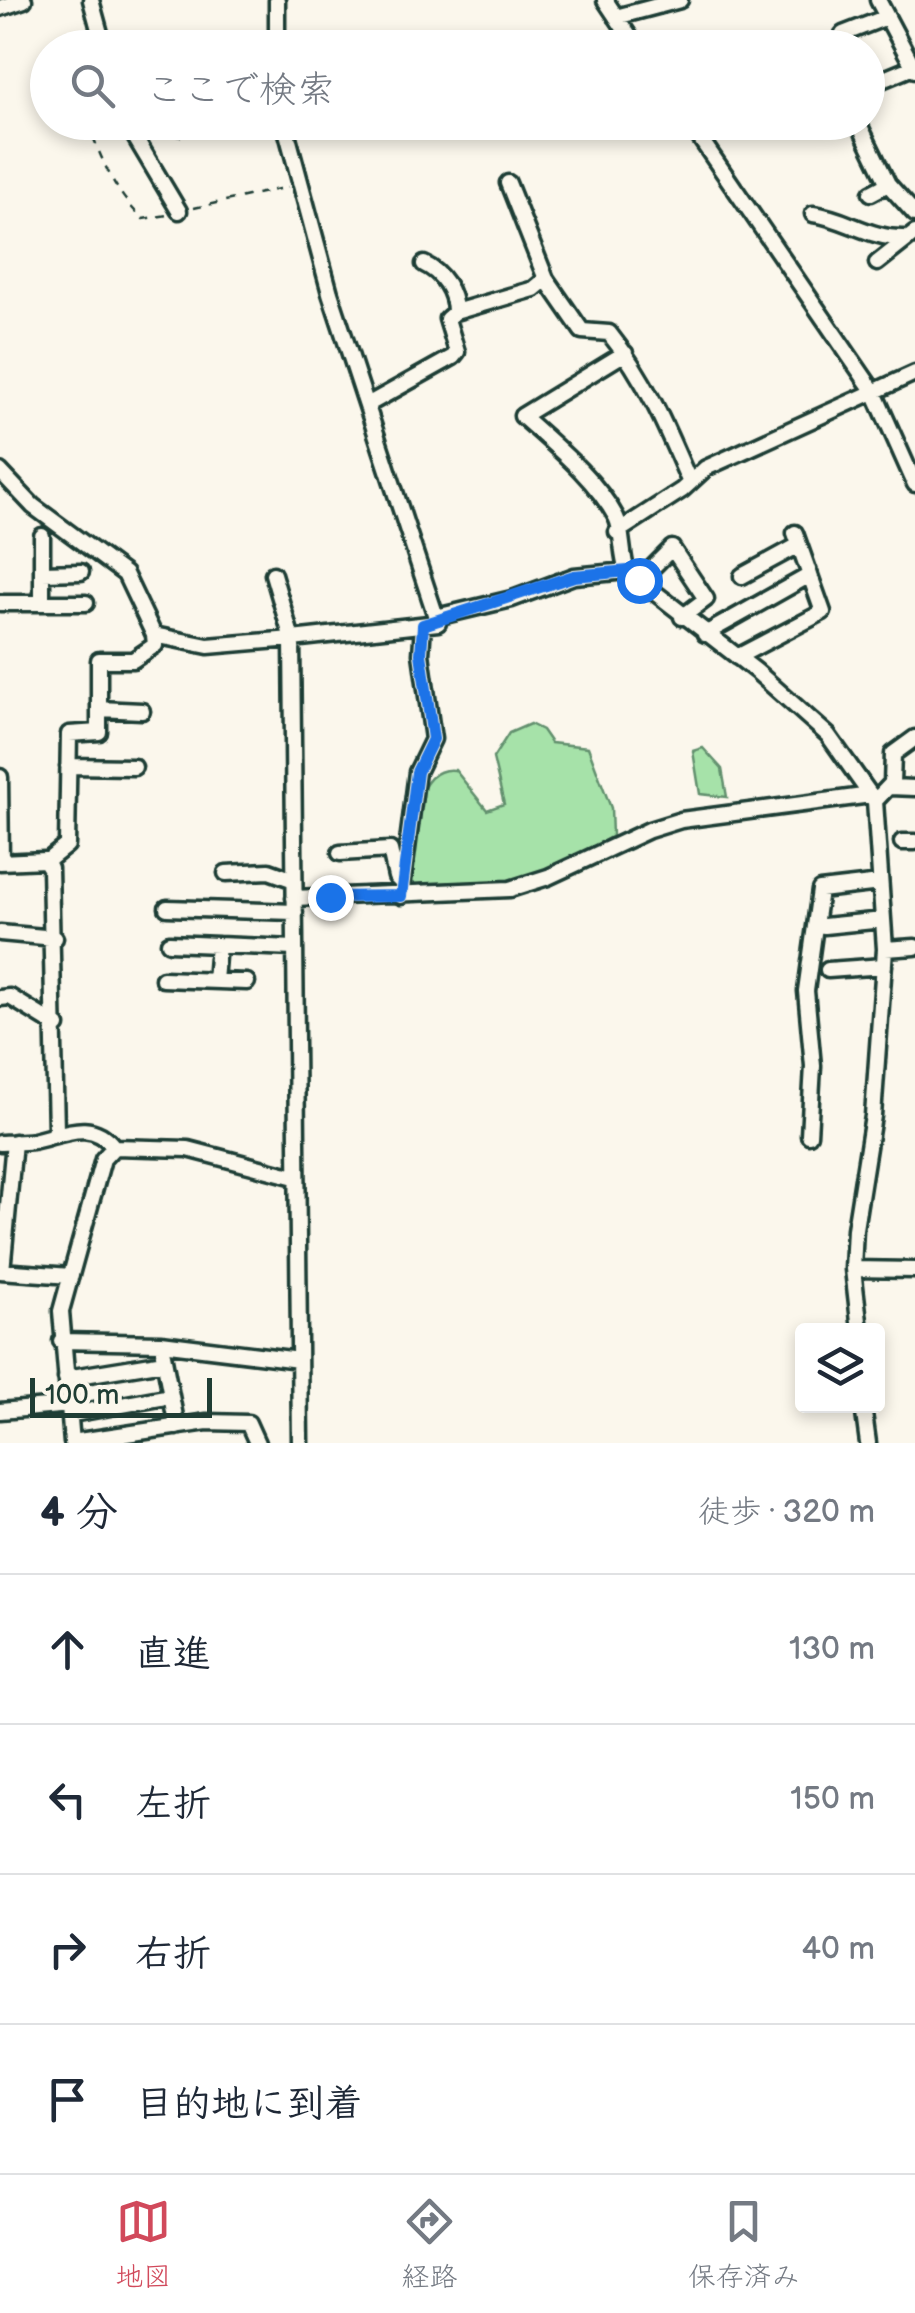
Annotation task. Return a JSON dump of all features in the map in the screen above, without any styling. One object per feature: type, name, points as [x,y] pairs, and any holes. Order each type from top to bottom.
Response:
[{"type":"street","points":[[0,8],[24,0]]},
{"type":"street","points":[[91,0],[99,30]]},
{"type":"street","points":[[277,0],[277,30]]},
{"type":"street","points":[[604,0],[625,30]]},
{"type":"street","points":[[616,17],[680,0]]},
{"type":"street","points":[[878,0],[914,68],[885,79]]},
{"type":"street","points":[[854,30],[886,17]]},
{"type":"street","points":[[137,140],[179,211]]},
{"type":"street","points":[[288,140],[308,219],[368,405],[430,621],[421,654],[433,739],[417,772],[402,890]]},
{"type":"street","points":[[701,140],[874,392],[915,484]]},
{"type":"street","points":[[867,140],[888,184],[915,214]]},
{"type":"street","points":[[508,182],[546,279],[582,331],[609,332],[625,353],[651,391],[690,482]]},
{"type":"street","points":[[871,193],[888,184]]},
{"type":"street","points":[[813,214],[834,216],[884,239],[910,235]]},
{"type":"street","points":[[877,263],[910,235]]},
{"type":"street","points":[[424,264],[436,269],[455,300],[456,312]]},
{"type":"street","points":[[368,405],[453,357],[457,352],[447,318],[534,289],[546,279]]},
{"type":"street","points":[[625,353],[522,416],[564,455],[618,520],[617,532],[633,576],[828,735],[873,798],[884,966],[873,1116],[854,1229],[853,1269],[859,1323]]},
{"type":"street","points":[[617,532],[706,468],[915,373]]},
{"type":"street","points":[[0,471],[34,506],[125,574],[155,645],[133,660],[99,660],[98,732],[69,734],[67,845],[46,862],[1,862],[0,778]]},
{"type":"street","points":[[42,536],[42,603]]},
{"type":"street","points":[[737,657],[823,612],[797,539],[742,576]]},
{"type":"street","points":[[154,635],[208,646],[430,621],[512,599],[574,576],[633,576],[672,548],[706,599],[682,616]]},
{"type":"street","points":[[42,573],[82,572]]},
{"type":"street","points":[[273,574],[292,639],[300,1443]]},
{"type":"street","points":[[705,634],[810,576]]},
{"type":"street","points":[[0,604],[86,603]]},
{"type":"street","points":[[99,709],[142,711]]},
{"type":"street","points":[[890,787],[893,754],[915,738]]},
{"type":"street","points":[[68,766],[134,767]]},
{"type":"street","points":[[167,908],[294,905],[402,890],[510,890],[548,877],[648,830],[682,820],[873,798],[890,787],[915,788]]},
{"type":"street","points":[[340,852],[390,850],[402,890]]},
{"type":"street","points":[[46,862],[50,868],[54,938],[56,1131]]},
{"type":"street","points":[[226,872],[245,876],[268,871],[294,880]]},
{"type":"street","points":[[809,1135],[812,1066],[806,991],[820,890],[880,883]]},
{"type":"street","points":[[824,926],[883,920]]},
{"type":"street","points":[[0,933],[54,938]]},
{"type":"street","points":[[170,943],[295,948]]},
{"type":"street","points":[[215,981],[218,945]]},
{"type":"street","points":[[884,949],[915,946]]},
{"type":"street","points":[[828,970],[884,966]]},
{"type":"street","points":[[163,978],[247,982]]},
{"type":"street","points":[[0,998],[10,997],[57,1026]]},
{"type":"street","points":[[70,1276],[1,1271],[7,1142],[35,1140],[56,1131],[91,1132],[105,1136],[114,1147]]},
{"type":"street","points":[[257,1443],[248,1423],[176,1427],[72,1443],[61,1311],[102,1159],[114,1147],[188,1149],[295,1177]]},
{"type":"street","points":[[853,1269],[915,1270]]},
{"type":"street","points":[[61,1341],[161,1343],[300,1360]]},
{"type":"street","points":[[161,1343],[176,1427]]},
{"type":"street","points":[[66,1378],[164,1362]]},
{"type":"street","points":[[0,1412],[72,1410],[171,1396]]},
{"type":"street","points":[[864,1413],[868,1443]]},
{"type":"green space","points":[[530,724],[542,730],[551,743],[588,747],[611,808],[612,836],[558,865],[514,880],[406,889],[414,815],[428,781],[439,772],[455,770],[487,810],[504,804],[493,758],[509,733]]},
{"type":"green space","points":[[703,748],[722,769],[727,797],[700,794],[693,751]]},
{"type":"route","points":[[330,897],[401,896],[417,772],[433,739],[421,654],[423,625],[438,623],[436,617],[512,599],[574,576],[628,571],[639,580]]}]
